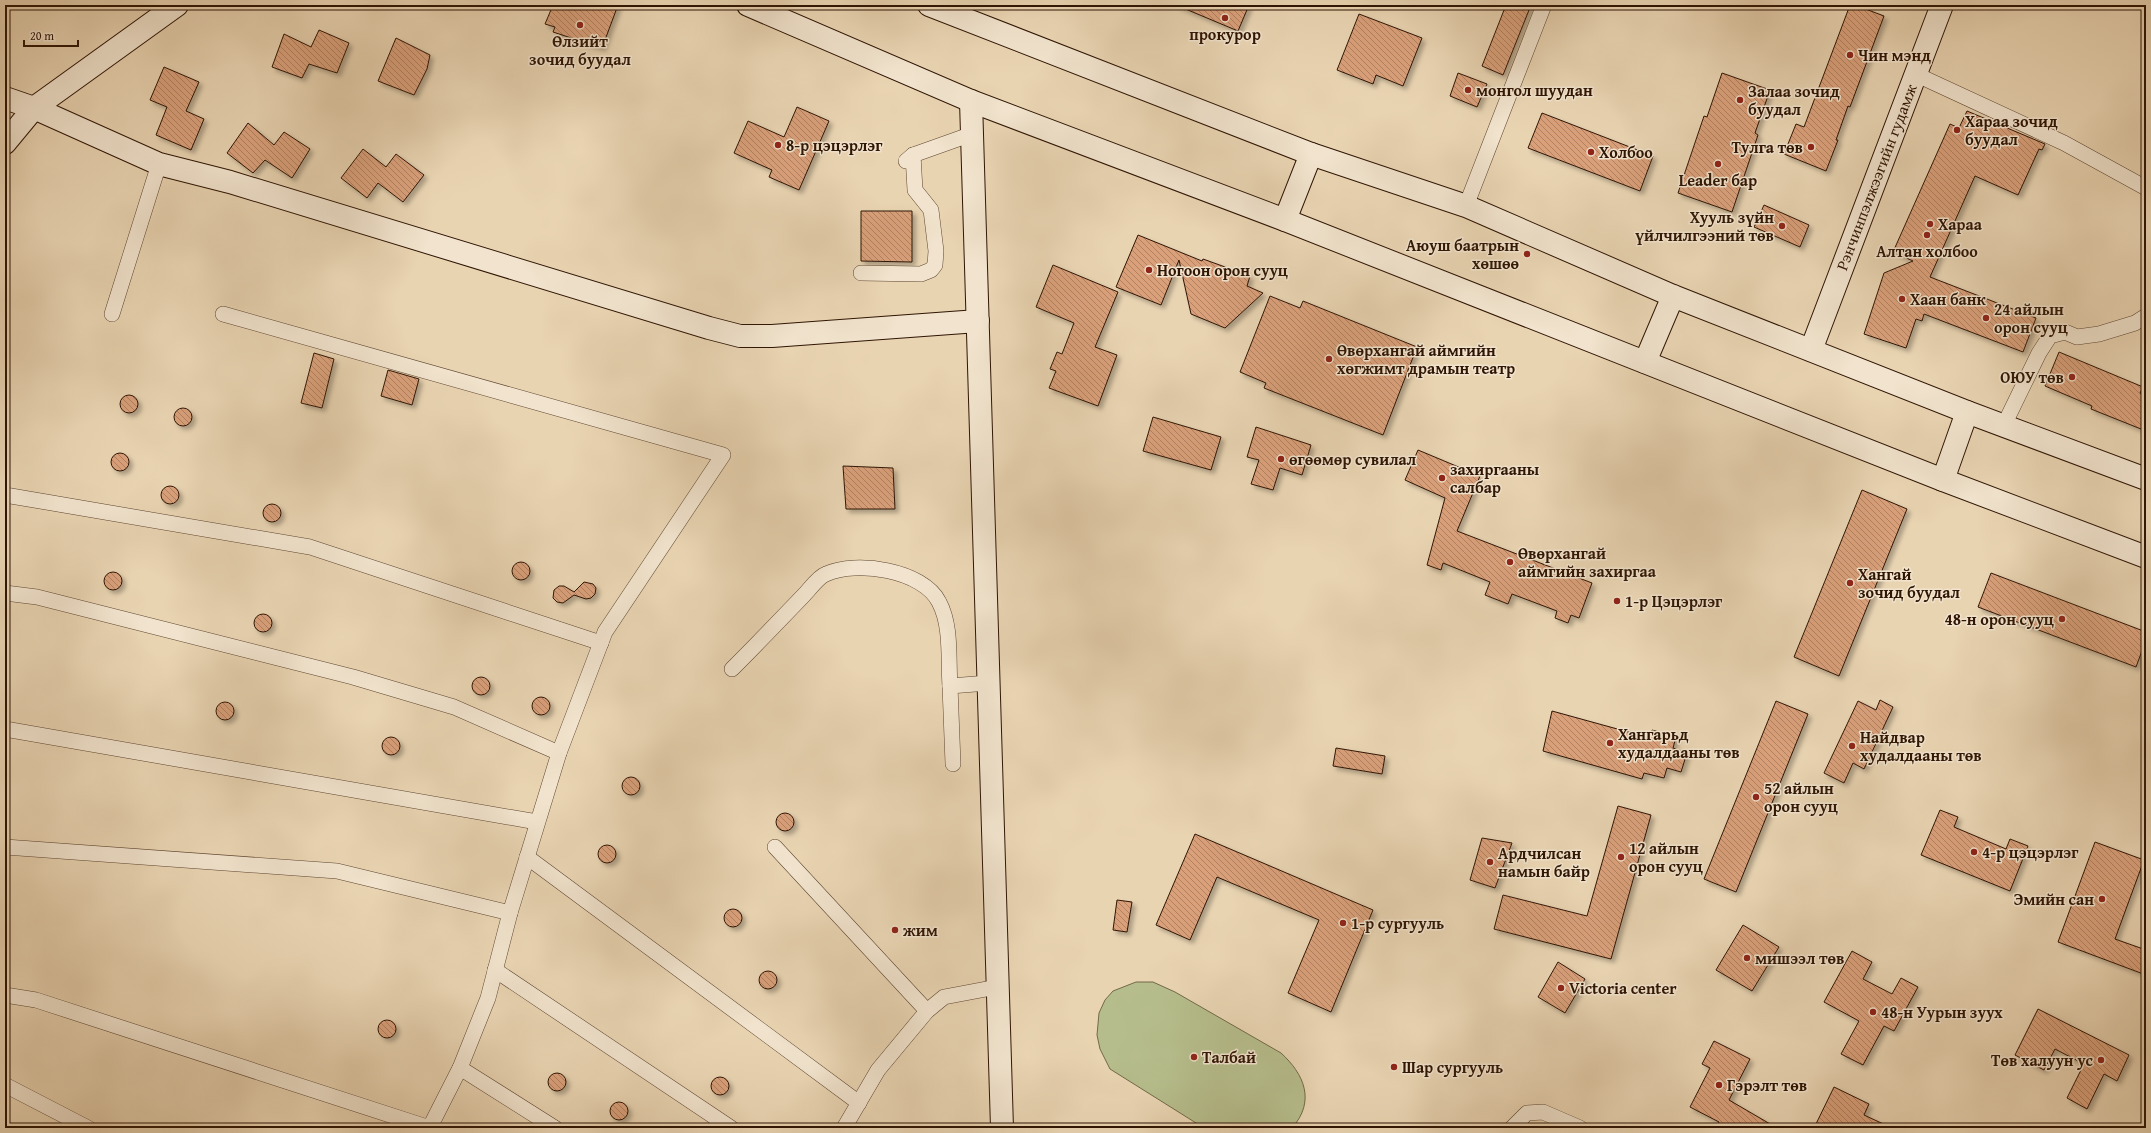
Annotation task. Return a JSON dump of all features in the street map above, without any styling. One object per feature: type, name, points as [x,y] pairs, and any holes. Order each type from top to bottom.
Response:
[{"type":"main road","points":[[5,142],[34,108],[177,5]]},
{"type":"main road","points":[[929,5],[1311,154],[1466,206],[1673,296],[1967,412],[2146,478]]},
{"type":"main road","name":"Рэнчинпэлжээгийн гудамж","points":[[1811,350],[1942,5]]},
{"type":"main road","points":[[753,7],[971,101],[1285,220],[1943,480],[2146,556]]},
{"type":"main road","points":[[5,98],[34,108],[160,164],[230,182],[709,328],[740,336],[772,336],[978,321]]},
{"type":"main road","points":[[971,101],[1002,1128]]},
{"type":"main road","points":[[1285,220],[1311,154]]},
{"type":"main road","points":[[1645,362],[1673,296]]},
{"type":"main road","points":[[1943,480],[1967,412]]},
{"type":"street","points":[[1466,206],[1544,5]]},
{"type":"street","points":[[1915,74],[2064,143],[2146,188]]},
{"type":"street","points":[[861,273],[921,274],[931,270],[935,265],[936,251],[932,214],[927,202],[914,190],[910,158],[972,134]]},
{"type":"street","points":[[112,314],[160,164]]},
{"type":"street","points":[[5,995],[36,1000],[430,1128],[460,1068],[488,998],[510,913],[559,752],[605,632],[723,455],[223,314]]},
{"type":"street","points":[[2004,425],[2038,353],[2050,336],[2065,332],[2077,337],[2099,334],[2135,324],[2146,316]]},
{"type":"street","points":[[5,495],[310,547],[602,643]]},
{"type":"street","points":[[732,669],[824,574],[848,568],[870,567],[887,570],[923,585],[939,602],[947,631],[953,764]]},
{"type":"street","points":[[5,593],[37,597],[353,677],[454,707],[559,752]]},
{"type":"street","points":[[950,686],[988,683]]},
{"type":"street","points":[[5,729],[537,822]]},
{"type":"street","points":[[5,847],[337,871],[510,913]]},
{"type":"street","points":[[775,848],[927,1010]]},
{"type":"street","points":[[527,857],[859,1104]]},
{"type":"street","points":[[495,970],[731,1128]]},
{"type":"street","points":[[844,1128],[878,1070],[927,1010],[944,998],[997,987]]},
{"type":"street","points":[[460,1068],[555,1128]]},
{"type":"street","points":[[5,1085],[88,1128]]},
{"type":"street","points":[[1512,1128],[1527,1113],[1543,1112],[1580,1128]]},
{"type":"green space","name":"Талбай","points":[[1136,982],[1153,982],[1175,992],[1281,1053],[1296,1070],[1304,1088],[1304,1108],[1292,1128],[1204,1128],[1110,1069],[1100,1049],[1097,1035],[1099,1013],[1105,1000],[1113,991]]},
{"type":"building","name":"Өлзийт зочид буудал","points":[[553,5],[618,5],[602,48],[553,32],[555,27],[545,24]]},
{"type":"building","name":"прокурор","points":[[1176,5],[1249,5],[1238,31]]},
{"type":"building","points":[[1506,5],[1531,5],[1503,75],[1482,66]]},
{"type":"building","points":[[1850,5],[1855,5],[1884,16],[1850,107],[1848,106],[1836,140],[1838,140],[1826,171],[1784,154],[1796,124],[1804,127]]},
{"type":"building","points":[[1359,14],[1422,38],[1403,86],[1376,75],[1373,84],[1337,70]]},
{"type":"building","points":[[319,30],[349,43],[337,73],[309,64],[302,78],[272,67],[284,34],[311,47]]},
{"type":"building","points":[[396,38],[430,55],[427,69],[414,95],[378,81]]},
{"type":"building","points":[[164,67],[199,82],[186,111],[204,119],[191,150],[156,135],[167,107],[150,100]]},
{"type":"building","name":"монгол шуудан","points":[[1458,73],[1487,84],[1477,107],[1450,96]]},
{"type":"building","name":"Leader бар","points":[[1722,73],[1770,90],[1755,133],[1758,135],[1732,212],[1678,193],[1704,116],[1707,117]]},
{"type":"building","name":"8-р цэцэрлэг","points":[[797,107],[829,121],[799,190],[769,177],[772,170],[734,153],[748,121],[784,137]]},
{"type":"building","points":[[1967,111],[2045,144],[2042,150],[2039,149],[2018,195],[1975,176],[1930,277],[2036,318],[2023,352],[1924,314],[1922,321],[1916,319],[1906,348],[1864,334],[1884,273],[1913,261],[1893,252],[1950,124],[1959,128]]},
{"type":"building","name":"Холбоо","points":[[1542,113],[1653,156],[1640,191],[1528,148]]},
{"type":"building","points":[[248,123],[274,145],[284,132],[310,149],[292,178],[265,160],[253,173],[227,153]]},
{"type":"building","points":[[363,149],[386,167],[396,154],[424,175],[403,202],[378,183],[367,198],[341,178]]},
{"type":"building","name":"Хууль зүйн үйлчилгээний төв","points":[[1764,205],[1809,225],[1800,247],[1754,227]]},
{"type":"building","points":[[861,211],[912,211],[912,262],[861,261]]},
{"type":"building","points":[[1138,235],[1202,261],[1203,259],[1250,276],[1247,286],[1263,293],[1225,328],[1191,314],[1179,260],[1161,305],[1116,287]]},
{"type":"building","points":[[1053,265],[1118,292],[1095,347],[1117,355],[1098,406],[1049,388],[1056,371],[1050,369],[1057,352],[1062,354],[1074,323],[1036,307]]},
{"type":"building","name":"Өвөрхангай аймгийн хөгжимт драмын театр","points":[[1270,296],[1300,308],[1303,301],[1417,347],[1383,435],[1264,388],[1266,383],[1240,372]]},
{"type":"building","points":[[2059,352],[2143,387],[2140,393],[2146,395],[2146,431],[2091,409],[2092,406],[2045,386]]},
{"type":"building","points":[[314,353],[334,359],[322,408],[301,403]]},
{"type":"building","points":[[388,370],[419,379],[412,405],[381,396]]},
{"type":"building","points":[[129,395],[135,398],[138,404],[135,410],[129,413],[123,410],[120,404],[123,398]]},
{"type":"building","points":[[183,408],[189,411],[192,417],[189,423],[183,426],[177,423],[174,417],[177,411]]},
{"type":"building","points":[[1153,417],[1221,437],[1211,470],[1143,451]]},
{"type":"building","name":"өгөөмөр сувилал","points":[[1256,427],[1311,445],[1302,475],[1280,468],[1273,490],[1251,484],[1259,460],[1247,457]]},
{"type":"building","name":"Өвөрхангай аймгийн захиргаа","points":[[1418,450],[1480,476],[1457,531],[1592,583],[1579,618],[1571,615],[1568,623],[1555,618],[1557,611],[1512,594],[1508,604],[1485,595],[1490,582],[1443,563],[1441,570],[1427,565],[1445,498],[1405,480]]},
{"type":"building","points":[[120,453],[126,456],[129,462],[126,468],[120,471],[114,468],[111,462],[114,456]]},
{"type":"building","points":[[843,466],[893,468],[895,509],[846,509]]},
{"type":"building","points":[[170,486],[176,489],[179,495],[176,501],[170,504],[164,501],[161,495],[164,489]]},
{"type":"building","name":"Хангай зочид буудал","points":[[1862,490],[1907,509],[1839,676],[1794,657]]},
{"type":"building","points":[[272,504],[278,507],[281,513],[278,519],[272,522],[266,519],[263,513],[266,507]]},
{"type":"building","points":[[521,562],[527,565],[530,571],[527,577],[521,580],[515,577],[512,571],[515,565]]},
{"type":"building","points":[[113,572],[119,575],[122,581],[119,587],[113,590],[107,587],[104,581],[107,575]]},
{"type":"building","name":"48-н орон сууц","points":[[1991,573],[2146,632],[2146,640],[2136,667],[1978,607]]},
{"type":"building","points":[[584,582],[593,584],[596,588],[595,594],[591,598],[586,599],[574,595],[563,603],[557,602],[553,598],[554,590],[559,586],[564,586],[574,592]]},
{"type":"building","points":[[263,614],[269,617],[272,623],[269,629],[263,632],[257,629],[254,623],[257,617]]},
{"type":"building","points":[[481,677],[487,680],[490,686],[487,692],[481,695],[475,692],[472,686],[475,680]]},
{"type":"building","points":[[541,697],[547,700],[550,706],[547,712],[541,715],[535,712],[532,706],[535,700]]},
{"type":"building","points":[[1880,700],[1893,707],[1864,769],[1853,763],[1844,783],[1824,773],[1858,701],[1876,710]]},
{"type":"building","name":"52 айлын орон сууц","points":[[1776,701],[1808,714],[1736,892],[1704,879]]},
{"type":"building","points":[[225,702],[231,705],[234,711],[231,717],[225,720],[219,717],[216,711],[219,705]]},
{"type":"building","name":"Хангарьд худалдааны төв","points":[[1552,711],[1650,738],[1652,730],[1676,737],[1673,748],[1687,753],[1681,772],[1667,768],[1664,778],[1644,773],[1642,779],[1543,751]]},
{"type":"building","points":[[391,737],[397,740],[400,746],[397,752],[391,755],[385,752],[382,746],[385,740]]},
{"type":"building","points":[[1336,748],[1385,756],[1382,774],[1333,766]]},
{"type":"building","points":[[631,777],[637,780],[640,786],[637,792],[631,795],[625,792],[622,786],[625,780]]},
{"type":"building","points":[[1618,806],[1651,815],[1611,959],[1494,929],[1503,895],[1587,916]]},
{"type":"building","name":"4-р цэцэрлэг","points":[[1940,810],[1958,817],[1954,827],[2006,849],[2010,839],[2028,846],[2010,891],[1921,855]]},
{"type":"building","points":[[785,813],[791,816],[794,822],[791,828],[785,831],[779,828],[776,822],[779,816]]},
{"type":"building","name":"1-р сургууль","points":[[1195,834],[1373,910],[1331,1012],[1288,993],[1319,920],[1217,877],[1190,940],[1156,925]]},
{"type":"building","name":"Ардчилсан намын байр","points":[[1482,838],[1512,843],[1495,888],[1470,880]]},
{"type":"building","name":"Эмийн сан","points":[[2095,842],[2144,860],[2115,939],[2146,950],[2146,975],[2058,942]]},
{"type":"building","points":[[607,845],[613,848],[616,854],[613,860],[607,863],[601,860],[598,854],[601,848]]},
{"type":"building","points":[[1117,900],[1132,902],[1127,932],[1113,930]]},
{"type":"building","points":[[733,909],[739,912],[742,918],[739,924],[733,927],[727,924],[724,918],[727,912]]},
{"type":"building","name":"мишээл төв","points":[[1743,925],[1779,947],[1752,991],[1716,970]]},
{"type":"building","name":"48-н Уурын зуух","points":[[1852,951],[1872,962],[1863,979],[1892,994],[1901,978],[1918,987],[1894,1031],[1884,1026],[1863,1065],[1841,1054],[1859,1021],[1824,1002]]},
{"type":"building","name":"Victoria center","points":[[1558,962],[1585,979],[1565,1013],[1538,997]]},
{"type":"building","points":[[768,971],[774,974],[777,980],[774,986],[768,989],[762,986],[759,980],[762,974]]},
{"type":"building","name":"Төв халуун ус","points":[[2038,1009],[2129,1055],[2117,1081],[2104,1074],[2087,1109],[2067,1098],[2084,1064],[2055,1049],[2044,1070],[2015,1055]]},
{"type":"building","points":[[387,1020],[393,1023],[396,1029],[393,1035],[387,1038],[381,1035],[378,1029],[381,1023]]},
{"type":"building","name":"Гэрэлт төв","points":[[1714,1041],[1750,1059],[1729,1100],[1777,1128],[1716,1128],[1719,1122],[1690,1107],[1710,1068],[1702,1064]]},
{"type":"building","points":[[557,1073],[563,1076],[566,1082],[563,1088],[557,1091],[551,1088],[548,1082],[551,1076]]},
{"type":"building","points":[[720,1077],[726,1080],[729,1086],[726,1092],[720,1095],[714,1092],[711,1086],[714,1080]]},
{"type":"building","points":[[1834,1087],[1869,1104],[1864,1115],[1892,1128],[1814,1128]]},
{"type":"building","points":[[619,1102],[625,1105],[628,1111],[625,1117],[619,1120],[613,1117],[610,1111],[613,1105]]},
{"type":"place","name":"прокурор","points":[[1225,18]]},
{"type":"place","name":"Өлзийт зочид буудал","points":[[580,25]]},
{"type":"place","name":"Чин мэнд","points":[[1850,55]]},
{"type":"place","name":"монгол шуудан","points":[[1468,90]]},
{"type":"place","name":"Залаа зочид буудал","points":[[1740,100]]},
{"type":"place","name":"Хараа зочид буудал","points":[[1957,130]]},
{"type":"place","name":"8-р цэцэрлэг","points":[[778,145]]},
{"type":"place","name":"Тулга төв","points":[[1811,147]]},
{"type":"place","name":"Холбоо","points":[[1591,152]]},
{"type":"place","name":"Leader бар","points":[[1718,164]]},
{"type":"place","name":"Хараа","points":[[1930,224]]},
{"type":"place","name":"Хууль зүйн үйлчилгээний төв","points":[[1782,226]]},
{"type":"place","name":"Алтан холбоо","points":[[1927,235]]},
{"type":"place","name":"Аюуш баатрын хөшөө","points":[[1527,254]]},
{"type":"place","name":"Ногоон орон сууц","points":[[1149,270]]},
{"type":"place","name":"Хаан банк","points":[[1902,299]]},
{"type":"place","name":"24 айлын орон сууц","points":[[1986,318]]},
{"type":"place","name":"Өвөрхангай аймгийн хөгжимт драмын театр","points":[[1329,359]]},
{"type":"place","name":"ОЮУ төв","points":[[2072,377]]},
{"type":"place","name":"өгөөмөр сувилал","points":[[1281,459]]},
{"type":"place","name":"захиргааны салбар","points":[[1442,478]]},
{"type":"place","name":"Өвөрхангай аймгийн захиргаа","points":[[1510,562]]},
{"type":"place","name":"Хангай зочид буудал","points":[[1850,583]]},
{"type":"place","name":"1-р Цэцэрлэг","points":[[1617,601]]},
{"type":"place","name":"48-н орон сууц","points":[[2062,619]]},
{"type":"place","name":"Хангарьд худалдааны төв","points":[[1610,743]]},
{"type":"place","name":"Найдвар худалдааны төв","points":[[1852,746]]},
{"type":"place","name":"52 айлын орон сууц","points":[[1756,797]]},
{"type":"place","name":"4-р цэцэрлэг","points":[[1974,852]]},
{"type":"place","name":"12 айлын орон сууц","points":[[1621,857]]},
{"type":"place","name":"Ардчилсан намын байр","points":[[1490,862]]},
{"type":"place","name":"Эмийн сан","points":[[2102,899]]},
{"type":"place","name":"1-р сургууль","points":[[1343,923]]},
{"type":"place","name":"жим","points":[[895,930]]},
{"type":"place","name":"мишээл төв","points":[[1747,958]]},
{"type":"place","name":"Victoria center","points":[[1561,988]]},
{"type":"place","name":"48-н Уурын зуух","points":[[1873,1012]]},
{"type":"place","name":"Талбай","points":[[1194,1057]]},
{"type":"place","name":"Төв халуун ус","points":[[2101,1060]]},
{"type":"place","name":"Шар сургууль","points":[[1394,1067]]},
{"type":"place","name":"Гэрэлт төв","points":[[1719,1085]]}]
